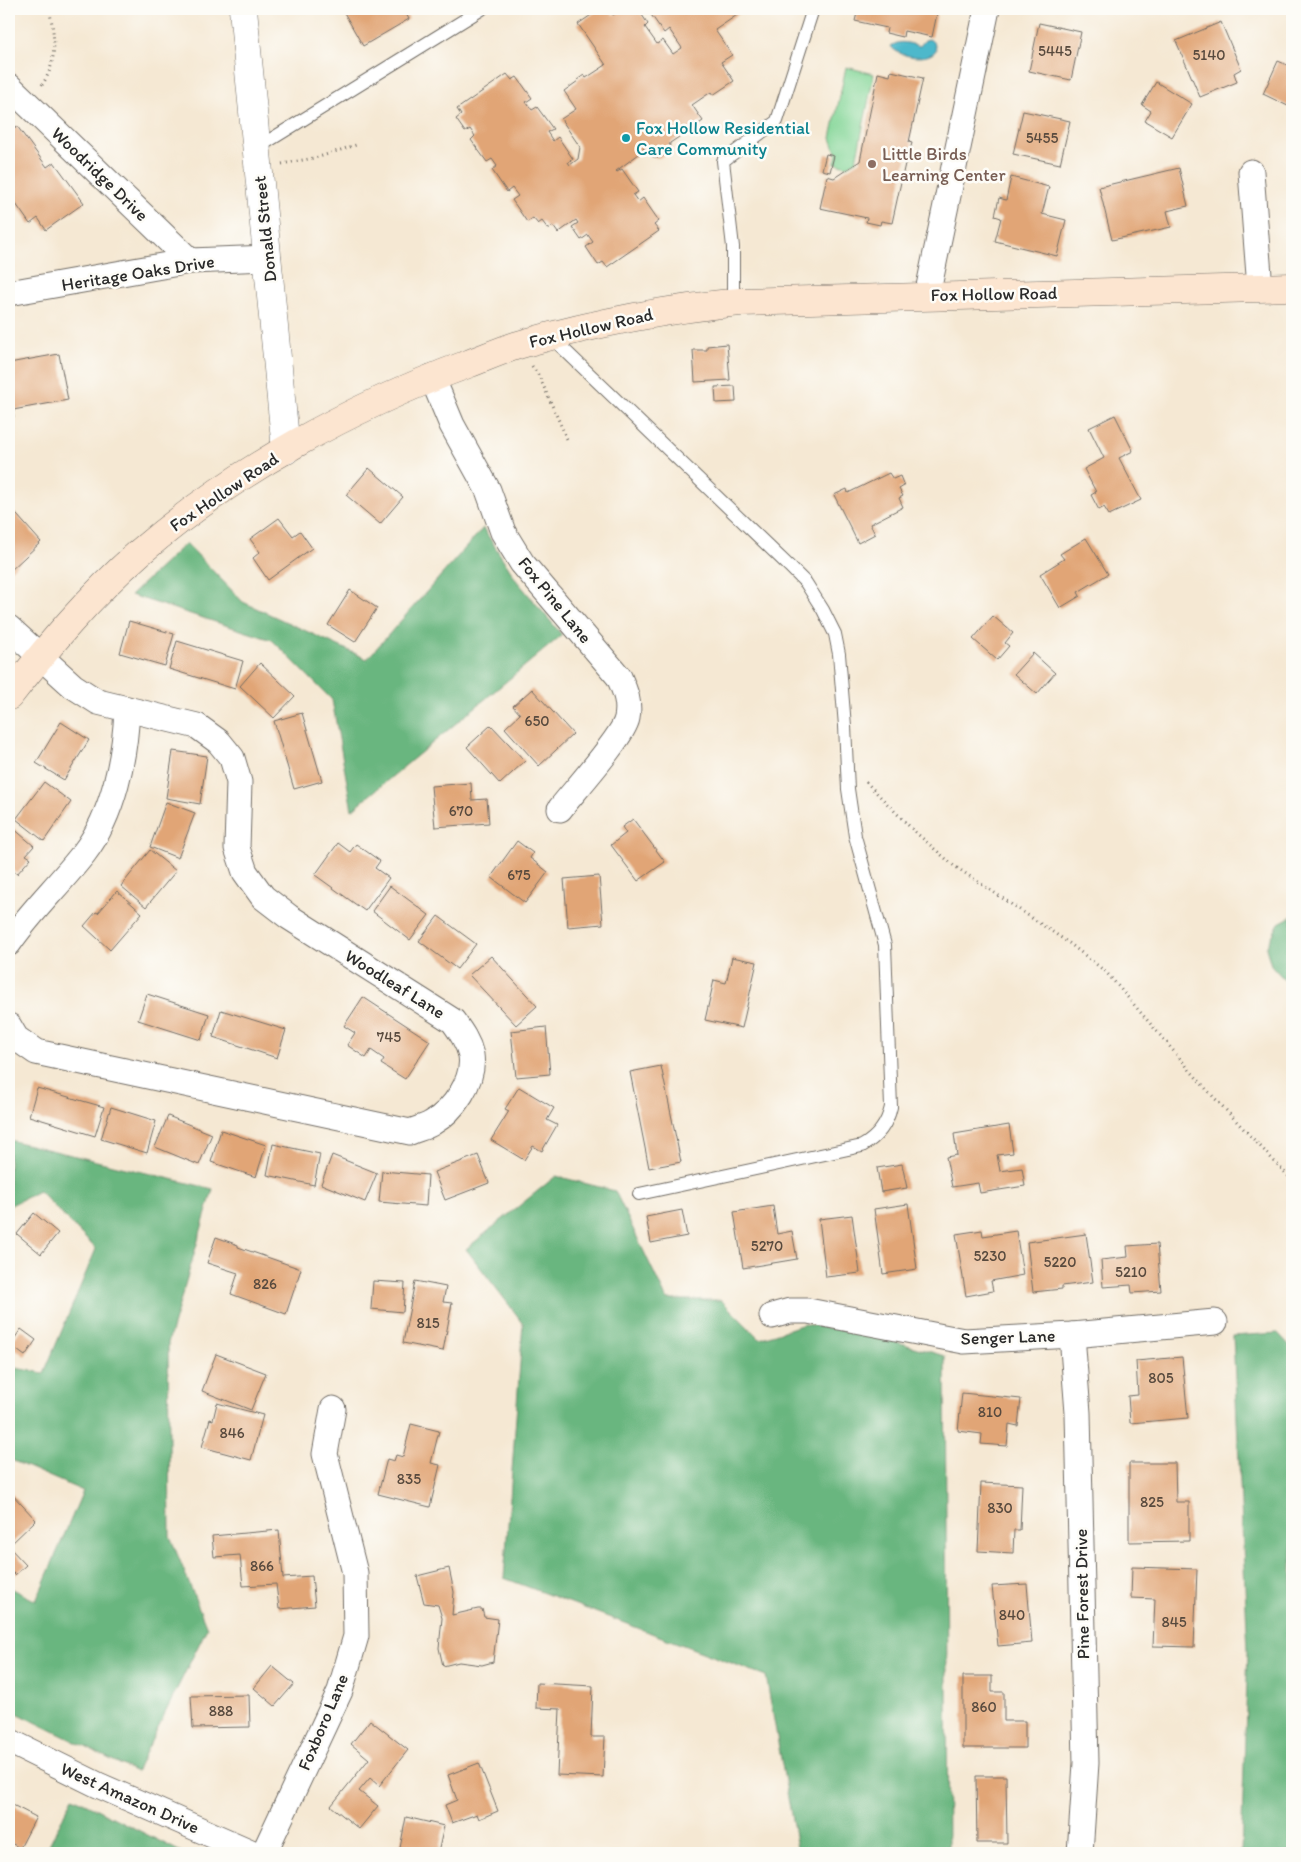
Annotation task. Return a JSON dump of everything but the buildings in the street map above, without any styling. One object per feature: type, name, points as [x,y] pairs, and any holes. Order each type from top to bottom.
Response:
[{"type":"main road","name":"Fox Hollow Road","points":[[9,696],[41,655],[92,599],[139,554],[184,517],[234,481],[358,410],[432,377],[517,346],[550,336],[651,313],[733,302],[1292,287]]},
{"type":"street","name":"Donald Street","points":[[244,9],[286,450]]},
{"type":"street","points":[[927,296],[987,9]]},
{"type":"street","name":"Woodridge Drive","points":[[9,86],[190,261]]},
{"type":"street","points":[[1251,172],[1260,288]]},
{"type":"street","name":"Heritage Oaks Drive","points":[[9,293],[190,261],[268,258]]},
{"type":"street","name":"Fox Pine Lane","points":[[432,377],[452,425],[488,490],[502,532],[522,563],[619,677],[628,700],[627,720],[615,740],[560,809]]},
{"type":"street","name":"Woodleaf Lane","points":[[9,628],[73,686],[98,702],[197,726],[219,742],[232,758],[239,782],[238,848],[245,872],[263,896],[289,917],[453,1021],[465,1038],[471,1057],[468,1080],[462,1094],[448,1111],[432,1123],[410,1132],[36,1052],[16,1038],[9,1026]]},
{"type":"street","points":[[9,943],[85,852],[101,826],[112,799],[126,733],[127,709]]},
{"type":"street","name":"Senger Lane","points":[[772,1316],[790,1311],[808,1311],[964,1341],[1072,1335],[1215,1322]]},
{"type":"street","name":"Pine Forest Drive","points":[[1072,1335],[1078,1413],[1086,1753],[1080,1853]]},
{"type":"street","name":"Foxboro Lane","points":[[264,1853],[340,1691],[356,1636],[355,1573],[325,1454],[332,1409]]},
{"type":"street","name":"West Amazon Drive","points":[[9,1741],[98,1785],[253,1853]]},
{"type":"lane","points":[[258,157],[482,9]]},
{"type":"lane","points":[[733,302],[733,247],[723,161],[777,120],[813,9]]},
{"type":"lane","points":[[550,336],[806,583],[823,610],[835,634],[839,654],[848,789],[855,836],[885,945],[891,1107],[888,1120],[871,1140],[862,1146],[639,1194]]},
{"type":"path","points":[[29,105],[45,82],[54,53],[54,36],[49,9]]},
{"type":"path","points":[[258,157],[294,163],[359,144]]},
{"type":"path","points":[[517,346],[539,376],[567,439]]},
{"type":"path","points":[[847,762],[914,831],[953,865],[1069,943],[1106,972],[1207,1090],[1292,1180]]},
{"type":"green space","points":[[846,67],[874,74],[856,161],[847,166],[835,163],[837,155],[831,138]]},
{"type":"green space","points":[[483,528],[517,581],[562,635],[352,810],[332,700],[272,640],[131,595],[186,543],[243,602],[367,659]]},
{"type":"green space","points":[[1292,916],[1292,988],[1271,965],[1266,948],[1279,923]]},
{"type":"green space","points":[[9,1140],[213,1189],[168,1343],[170,1536],[207,1628],[136,1772],[9,1709],[9,1587],[36,1601],[83,1491],[9,1459],[9,1367],[44,1373],[96,1249],[39,1191],[9,1206]]},
{"type":"green space","points":[[556,1176],[615,1191],[667,1300],[721,1300],[760,1339],[804,1324],[869,1334],[945,1356],[948,1853],[798,1853],[766,1676],[504,1578],[523,1323],[466,1249]]},
{"type":"green space","points":[[1278,1333],[1292,1348],[1292,1853],[1241,1853],[1248,1650],[1233,1336]]},
{"type":"green space","points":[[73,1797],[183,1853],[45,1853]]},
{"type":"water","points":[[929,39],[934,42],[936,50],[927,56],[913,57],[894,50],[891,46],[902,42],[920,46],[925,40]]},
{"type":"place","name":"Fox Hollow Residential Care Community","points":[[626,138]]},
{"type":"place","name":"Little Birds Learning Center","points":[[872,164]]}]
